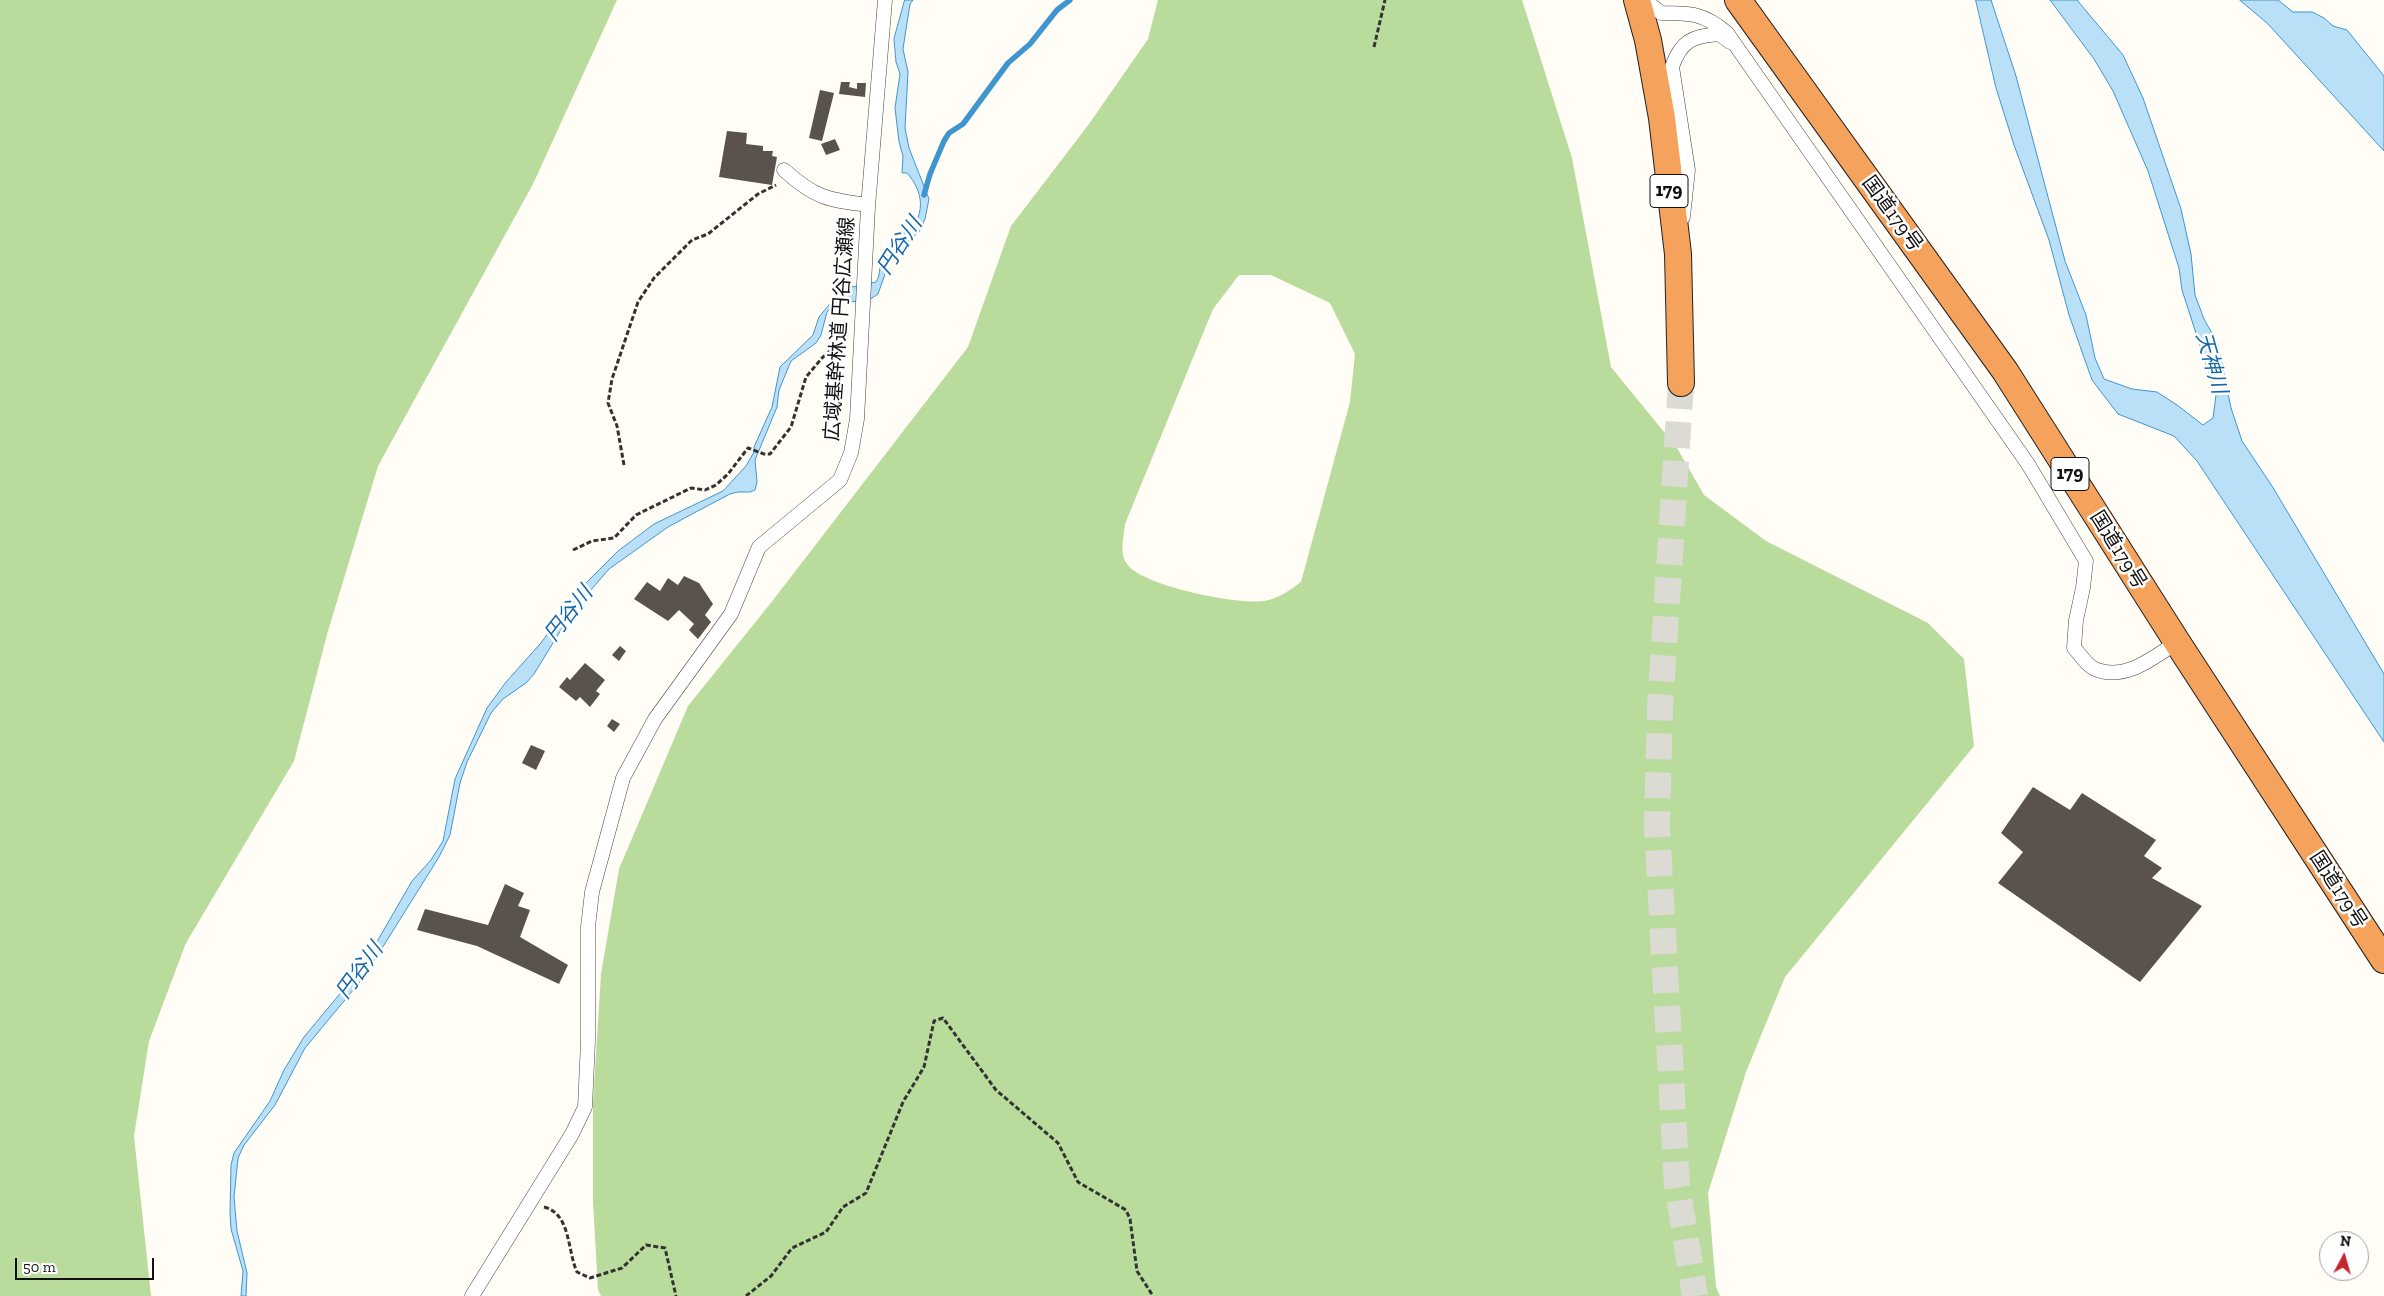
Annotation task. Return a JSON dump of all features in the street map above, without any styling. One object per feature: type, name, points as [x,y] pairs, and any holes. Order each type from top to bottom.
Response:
[{"type":"highway","name":"179","points":[[1638,0],[1648,40],[1662,118],[1678,254],[1681,384]]},
{"type":"highway","name":"国道179号","points":[[1738,0],[2005,371],[2177,642],[2384,960]]},
{"type":"street","name":"広域基幹林道 円谷広瀬線","points":[[472,1296],[572,1134],[585,1106],[588,1041],[588,927],[592,892],[623,778],[655,719],[731,614],[759,547],[840,480],[851,452],[857,419],[868,205],[885,0]]},
{"type":"street","points":[[1644,0],[1661,14],[1692,13],[1712,20],[1727,33],[1741,50],[2028,464],[2086,561],[2084,588],[2076,620],[2074,648],[2091,668],[2110,674],[2141,666],[2177,642]]},
{"type":"street","points":[[1678,254],[1688,170],[1672,67],[1678,51],[1692,40],[1708,35],[1719,34],[1741,50]]},
{"type":"street","points":[[787,174],[815,194],[830,200],[868,205]]},
{"type":"path","points":[[1374,47],[1385,0]]},
{"type":"path","points":[[624,465],[617,426],[608,403],[612,380],[638,302],[654,278],[692,240],[708,234],[758,194],[787,174]]},
{"type":"path","points":[[573,550],[592,541],[614,538],[636,514],[690,488],[705,490],[716,485],[728,474],[748,448],[764,454],[770,454],[791,427],[806,377],[822,358],[840,342],[862,332]]},
{"type":"path","points":[[746,1296],[771,1276],[792,1248],[826,1232],[843,1207],[866,1193],[903,1102],[924,1067],[934,1021],[943,1018],[996,1090],[1058,1143],[1078,1182],[1126,1210],[1130,1219],[1137,1270],[1153,1296]]},
{"type":"path","points":[[528,1203],[552,1209],[564,1222],[572,1260],[577,1272],[590,1278],[622,1268],[646,1245],[665,1248],[676,1296]]},
{"type":"green space","points":[[0,0],[617,0],[533,184],[378,466],[328,631],[294,761],[186,943],[149,1041],[134,1136],[151,1296],[0,1296]]},
{"type":"green space","points":[[1158,0],[1522,0],[1572,158],[1611,367],[1677,448],[1704,495],[1766,541],[1928,623],[1964,659],[1974,746],[1785,977],[1746,1072],[1708,1193],[1716,1287],[1720,1296],[601,1296],[598,1290],[593,1201],[593,1103],[601,974],[619,869],[688,706],[770,604],[968,347],[1011,226],[1089,124],[1148,39]],"holes":[[[1239,275],[1271,275],[1330,303],[1355,354],[1350,402],[1301,582],[1284,594],[1274,598],[1264,601],[1251,601],[1213,597],[1151,580],[1136,572],[1125,560],[1123,555],[1125,524],[1213,309]]]},
{"type":"water","name":"円谷川","points":[[905,0],[913,0],[910,4],[903,49],[908,72],[905,128],[909,148],[929,199],[925,219],[919,232],[895,251],[878,294],[869,300],[840,303],[832,307],[827,312],[821,335],[816,343],[791,361],[779,390],[777,407],[755,460],[757,482],[755,490],[730,494],[692,514],[668,527],[609,569],[572,612],[534,674],[526,683],[503,699],[491,713],[467,762],[460,783],[450,835],[439,857],[364,977],[305,1048],[275,1105],[244,1145],[238,1158],[234,1197],[237,1231],[247,1273],[246,1296],[241,1296],[243,1271],[231,1229],[230,1213],[231,1165],[234,1153],[270,1101],[284,1070],[304,1037],[363,966],[412,881],[431,860],[443,841],[455,779],[487,708],[506,682],[540,644],[584,585],[618,551],[654,524],[723,491],[746,466],[754,452],[754,447],[772,407],[780,367],[813,335],[819,317],[838,294],[847,288],[876,282],[881,263],[888,248],[895,239],[909,232],[914,225],[920,210],[919,195],[907,173],[902,173],[903,156],[899,142],[895,108],[900,74],[896,62],[894,39]]},
{"type":"water","name":"天神川","points":[[1976,0],[1991,0],[2016,76],[2065,261],[2086,315],[2095,358],[2104,379],[2132,389],[2157,392],[2203,425],[2213,418],[2216,395],[2182,290],[2179,268],[2148,171],[2113,91],[2094,59],[2050,0],[2077,0],[2123,55],[2143,98],[2181,209],[2191,254],[2195,295],[2204,319],[2218,344],[2231,408],[2242,441],[2272,486],[2384,674],[2384,742],[2197,461],[2174,436],[2118,414],[2092,380],[2069,315],[2049,240],[2014,145],[1996,88]]},
{"type":"water","points":[[2240,0],[2278,0],[2293,12],[2312,12],[2324,18],[2333,26],[2347,30],[2384,76],[2384,151],[2268,24]]},
{"type":"building","points":[[841,82],[850,82],[849,87],[857,89],[857,83],[866,83],[865,97],[839,94]]},
{"type":"building","points":[[820,90],[834,93],[822,141],[809,138]]},
{"type":"building","points":[[727,131],[747,133],[746,144],[763,146],[763,151],[773,151],[772,156],[777,157],[772,185],[719,177]]},
{"type":"building","points":[[835,139],[840,150],[826,155],[821,144]]},
{"type":"building","points":[[684,576],[699,583],[713,604],[705,615],[711,622],[698,639],[689,630],[694,624],[679,610],[668,621],[634,599],[647,582],[660,591],[668,578],[678,585]]},
{"type":"building","points":[[620,646],[626,651],[619,661],[612,655]]},
{"type":"building","points":[[585,663],[605,680],[596,691],[600,694],[590,707],[580,697],[576,701],[559,687],[567,677],[570,680]]},
{"type":"building","points":[[612,719],[620,724],[614,732],[607,726]]},
{"type":"building","points":[[531,745],[545,751],[536,770],[522,763]]},
{"type":"building","points":[[2033,787],[2070,810],[2082,793],[2156,840],[2144,856],[2162,868],[2152,878],[2202,906],[2140,982],[1998,883],[2023,852],[2001,833]]},
{"type":"building","points":[[505,884],[524,893],[518,906],[530,910],[520,937],[568,965],[559,984],[477,946],[417,930],[425,909],[488,925]]},
{"type":"waterway","points":[[924,195],[930,174],[949,133],[963,124],[1008,63],[1030,44],[1057,10],[1070,0]]},
{"type":"tunnel","points":[[1681,383],[1660,708],[1657,827],[1677,1185],[1695,1296]]}]
